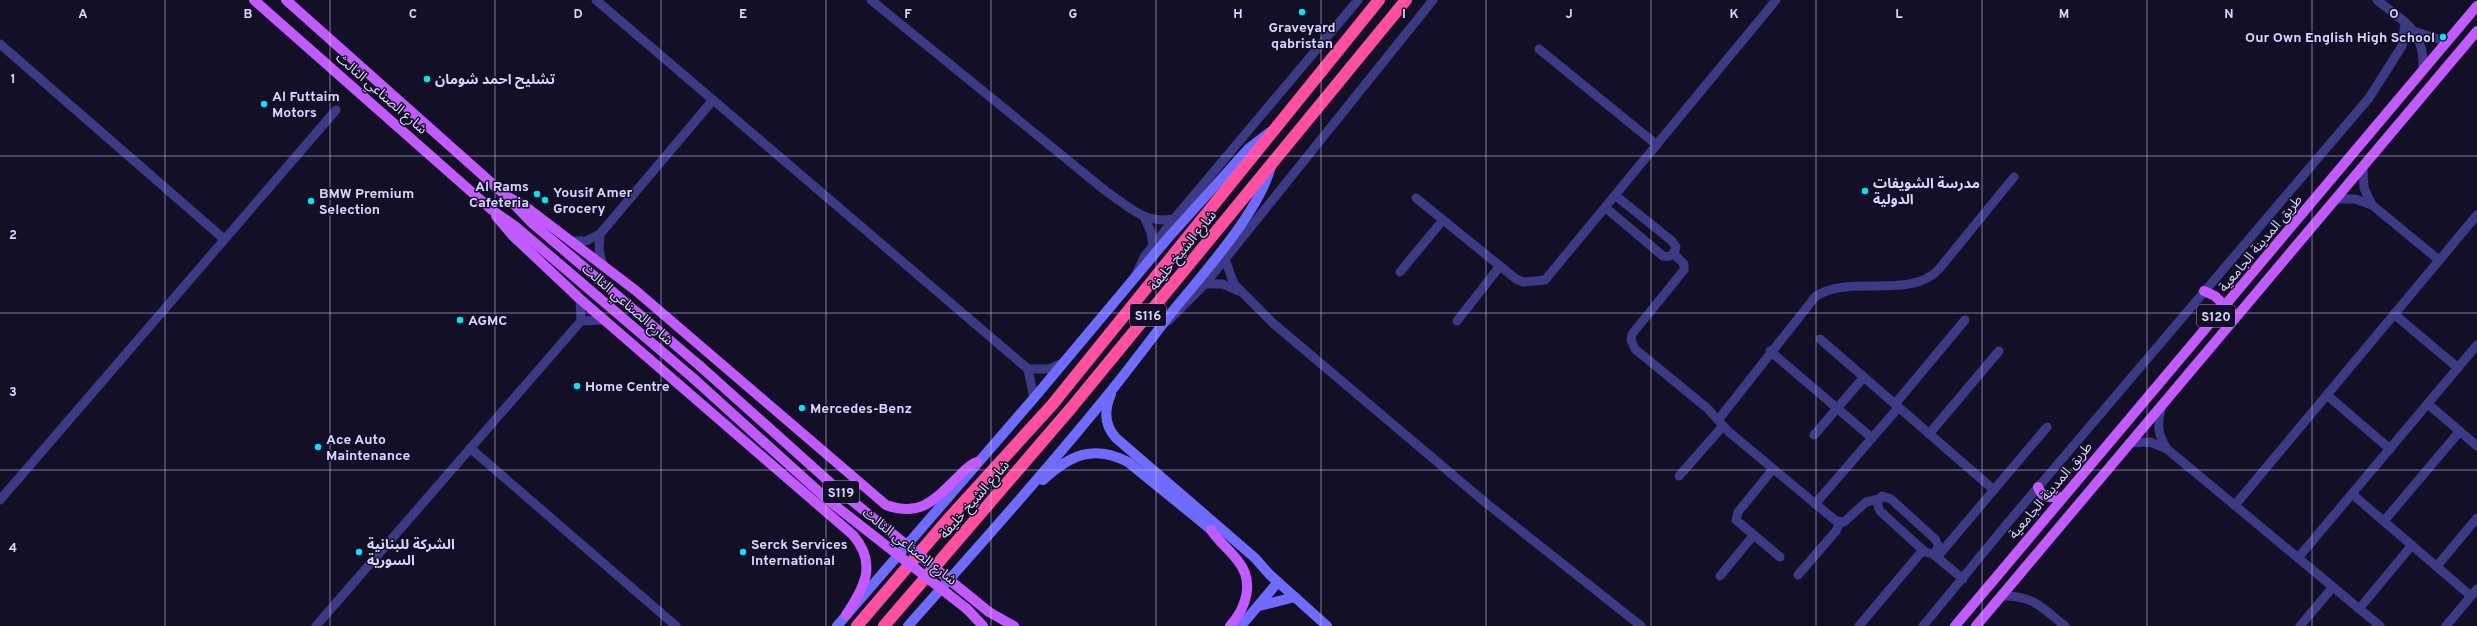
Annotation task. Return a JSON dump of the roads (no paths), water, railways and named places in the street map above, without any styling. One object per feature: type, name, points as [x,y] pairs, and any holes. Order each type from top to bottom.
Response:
[{"type":"highway","name":"شارع الشيخ خليفة","points":[[857,626],[950,517],[1052,405],[1379,0]]},
{"type":"highway","name":"شارع الشيخ خليفة","points":[[884,626],[1072,407],[1406,0]]},
{"type":"main road","name":"شارع الصناعي الثالث","points":[[254,0],[492,210],[516,226],[693,378],[828,500],[967,609],[986,626]]},
{"type":"main road","name":"شارع الصناعي الثالث","points":[[286,0],[505,195],[532,223],[700,366],[835,487],[1005,626]]},
{"type":"main road","name":"طريق المدينة الجامعية","points":[[1955,626],[2477,6]]},
{"type":"main road","name":"S120","points":[[1976,626],[2477,32]]},
{"type":"main road","points":[[2419,101],[2426,84],[2451,53],[2452,48],[2446,43]]},
{"type":"main road","points":[[837,626],[977,462],[1034,398],[1135,277],[1248,149],[1276,127]]},
{"type":"main road","points":[[908,626],[1022,497],[1116,385],[1218,254],[1251,209],[1266,182],[1272,164]]},
{"type":"main road","points":[[505,195],[526,207],[603,266],[886,505],[908,509],[930,503],[966,469],[977,462]]},
{"type":"main road","points":[[492,210],[513,236],[580,298],[845,528],[859,542],[866,559],[866,576],[860,593],[846,615]]},
{"type":"main road","points":[[2204,291],[2215,296],[2225,306]]},
{"type":"main road","points":[[1116,385],[1106,412],[1107,423],[1112,434],[1255,558],[1269,574],[1327,626]]},
{"type":"main road","points":[[1022,497],[1070,459],[1081,455],[1104,453],[1128,462],[1259,570],[1269,574]]},
{"type":"main road","points":[[2038,487],[2041,493],[2046,497],[2063,497]]},
{"type":"main road","points":[[1212,530],[1239,561],[1247,584],[1245,603],[1230,626]]},
{"type":"main road","points":[[1241,626],[1278,582]]},
{"type":"main road","points":[[1259,606],[1295,597]]},
{"type":"main road","points":[[967,609],[983,626]]},
{"type":"main road","points":[[989,612],[1014,626]]},
{"type":"street","points":[[596,0],[1028,368],[1049,369],[1061,364]]},
{"type":"street","points":[[871,0],[1107,192],[1144,219],[1151,232],[1153,246]]},
{"type":"street","points":[[1135,277],[1138,265],[1174,219],[1358,0]]},
{"type":"street","points":[[1160,327],[1180,312],[1205,284],[1433,0]]},
{"type":"street","points":[[1416,198],[1519,281],[1545,280],[1616,196],[1776,0]]},
{"type":"street","points":[[2377,0],[2416,32],[2439,38],[2446,43]]},
{"type":"street","points":[[1923,626],[2038,487],[2369,98],[2402,46],[2405,23]]},
{"type":"street","points":[[2416,32],[2421,44],[2423,70]]},
{"type":"street","points":[[0,44],[224,239]]},
{"type":"street","points":[[2402,46],[2421,44]]},
{"type":"street","points":[[1539,49],[1657,145]]},
{"type":"street","points":[[570,241],[586,241],[600,234],[713,100]]},
{"type":"street","points":[[0,500],[336,110]]},
{"type":"street","points":[[2363,168],[2364,188],[2372,205]]},
{"type":"street","points":[[1679,476],[1720,423],[1770,351],[1809,304],[1822,292],[1838,288],[1914,283],[1928,279],[1939,269],[2014,177]]},
{"type":"street","points":[[1616,196],[1674,244],[1674,254],[1682,261],[1684,270],[1632,334],[1632,345],[1707,408],[1720,423],[1773,469],[1836,522],[1840,523]]},
{"type":"street","points":[[2337,199],[2355,199],[2372,205],[2439,260]]},
{"type":"street","points":[[1606,208],[1663,256],[1670,256],[1674,254]]},
{"type":"street","points":[[2235,505],[2477,215]]},
{"type":"street","points":[[1144,219],[1159,221],[1174,219]]},
{"type":"street","points":[[1400,272],[1443,220]]},
{"type":"street","points":[[1635,233],[1646,220]]},
{"type":"street","points":[[600,234],[598,250],[603,266]]},
{"type":"street","points":[[1225,259],[1230,276],[1240,291],[1318,363],[1486,503],[1641,626]]},
{"type":"street","points":[[1457,321],[1500,266]]},
{"type":"street","points":[[1205,284],[1223,284],[1240,291]]},
{"type":"street","points":[[316,626],[581,321],[580,298]]},
{"type":"street","points":[[2394,314],[2458,368]]},
{"type":"street","points":[[581,321],[606,320]]},
{"type":"street","points":[[1815,504],[1872,438],[1965,320]]},
{"type":"street","points":[[1820,339],[1994,490]]},
{"type":"street","points":[[2298,558],[2477,345]]},
{"type":"street","points":[[1770,351],[1872,438]]},
{"type":"street","points":[[1928,434],[1999,351]]},
{"type":"street","points":[[1028,368],[1034,398]]},
{"type":"street","points":[[1814,435],[1864,377]]},
{"type":"street","points":[[2327,395],[2390,449]]},
{"type":"street","points":[[2428,404],[2477,446]]},
{"type":"street","points":[[2162,406],[2158,424],[2162,442],[2167,449],[2380,626]]},
{"type":"street","points":[[1935,556],[1994,490],[2047,427]]},
{"type":"street","points":[[2384,521],[2460,431]]},
{"type":"street","points":[[2129,443],[2150,442],[2167,449]]},
{"type":"street","points":[[470,448],[676,626]]},
{"type":"street","points":[[1773,469],[1736,516],[1738,524],[1780,557]]},
{"type":"street","points":[[2352,494],[2437,566],[2474,592],[2446,626]]},
{"type":"street","points":[[1798,575],[1836,531],[1840,523],[1847,520],[1866,502],[1878,499],[1882,496],[1891,499],[1938,542],[1935,556]]},
{"type":"street","points":[[1878,499],[1877,508],[1880,511],[1923,550],[1935,556],[1962,578]]},
{"type":"street","points":[[2437,566],[2477,518]]},
{"type":"street","points":[[1720,576],[1753,536]]},
{"type":"street","points":[[2359,609],[2412,545]]},
{"type":"street","points":[[1859,626],[1923,550]]},
{"type":"street","points":[[2300,626],[2333,587]]},
{"type":"street","points":[[2001,596],[2019,596],[2038,605],[2064,626]]},
{"type":"place","name":"Graveyard qabristan","points":[[1302,12]]},
{"type":"place","name":"Our Own English High School","points":[[2443,37]]},
{"type":"place","name":"تشليح احمد شومان","points":[[427,79]]},
{"type":"place","name":"Al Futtaim Motors","points":[[264,104]]},
{"type":"place","name":"مدرسة الشويفات الدولية","points":[[1865,191]]},
{"type":"place","name":"Al Rams Cafeteria","points":[[537,194]]},
{"type":"place","name":"Yousif Amer Grocery","points":[[545,200]]},
{"type":"place","name":"BMW Premium Selection","points":[[311,201]]},
{"type":"place","name":"AGMC","points":[[460,320]]},
{"type":"place","name":"Home Centre","points":[[577,386]]},
{"type":"place","name":"Mercedes-Benz","points":[[802,408]]},
{"type":"place","name":"Ace Auto Maintenance","points":[[318,447]]},
{"type":"place","name":"الشركة للبنانية السورية","points":[[359,552]]},
{"type":"place","name":"Serck Services International","points":[[743,552]]}]
